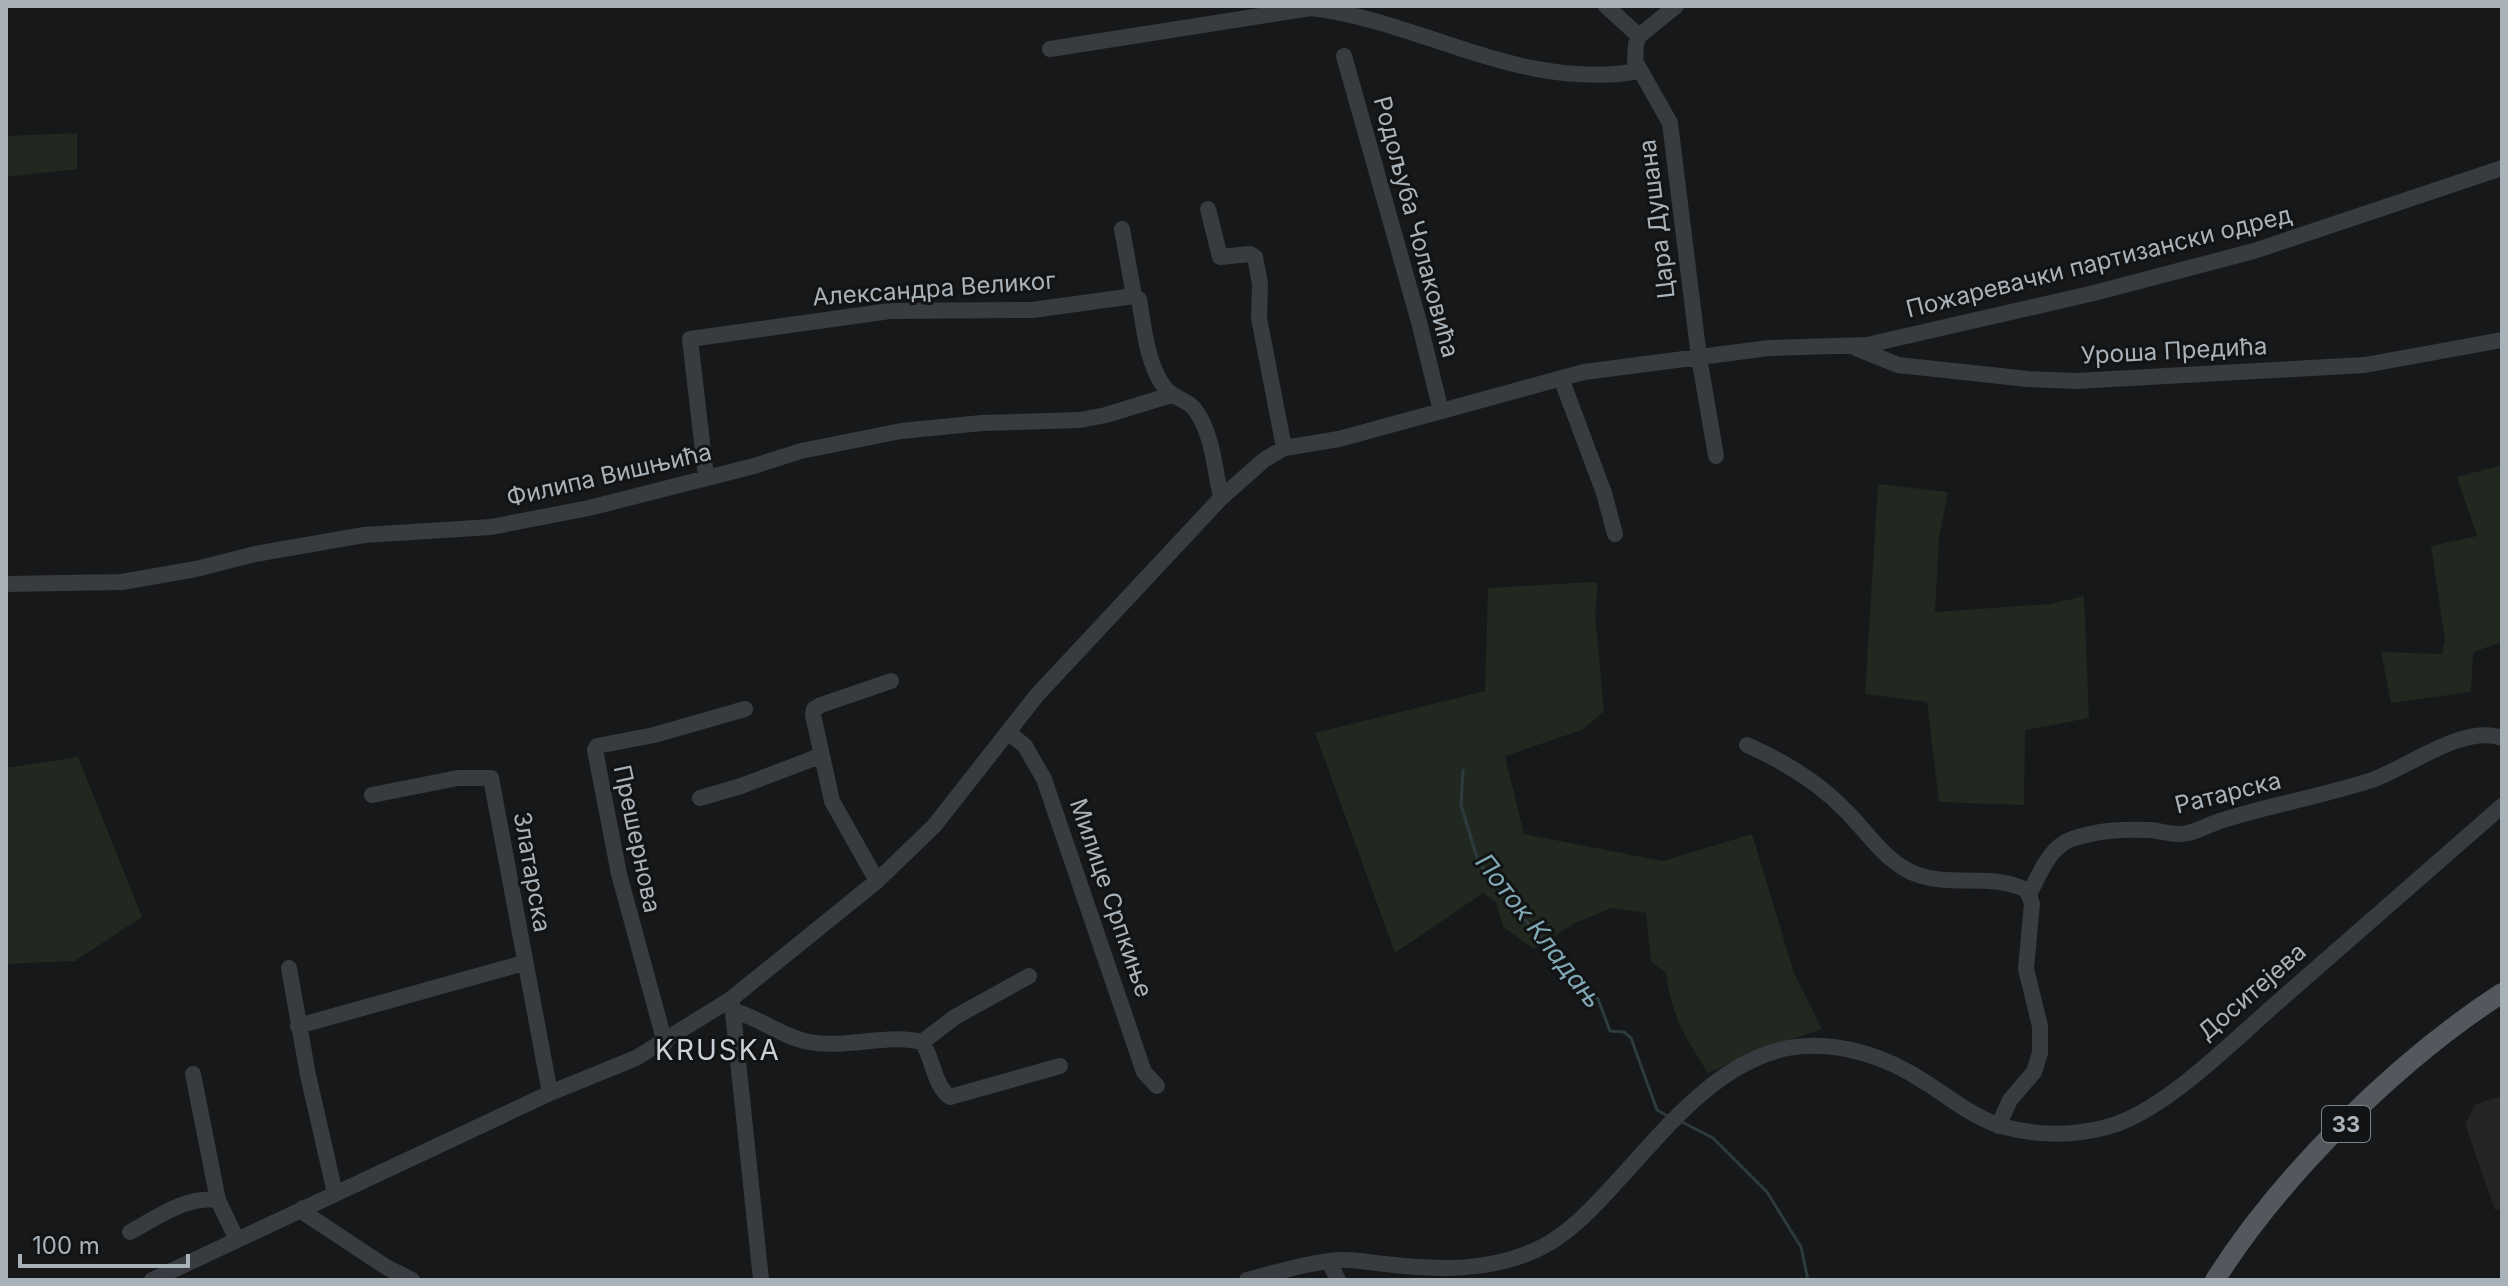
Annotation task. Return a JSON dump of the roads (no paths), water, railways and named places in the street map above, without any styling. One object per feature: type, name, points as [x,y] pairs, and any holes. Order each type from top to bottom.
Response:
[{"type":"main road","name":"33","points":[[2215,1280],[2258,1219],[2383,1086],[2422,1052],[2502,993]]},
{"type":"street","points":[[1606,6],[1639,36]]},
{"type":"street","points":[[1050,49],[1311,8],[1345,12],[1451,47],[1538,69],[1584,76],[1614,76],[1639,71],[1635,61],[1639,36],[1676,6]]},
{"type":"street","name":"Родољуба Чолаковића","points":[[1344,56],[1441,411]]},
{"type":"street","name":"Цара Душана","points":[[1639,71],[1670,123],[1699,357]]},
{"type":"street","name":"Пожаревачки партизански одред","points":[[152,1280],[550,1093],[636,1058],[732,1005],[877,881],[934,826],[1037,695],[1221,498],[1264,460],[1284,448],[1339,439],[1584,372],[1769,348],[1867,345],[2094,293],[2254,251],[2502,168]]},
{"type":"street","points":[[1208,209],[1220,257],[1250,254],[1255,257],[1260,284],[1259,318],[1284,448]]},
{"type":"street","points":[[1122,229],[1134,296],[1139,299],[1151,360],[1163,387],[1171,395],[1187,401],[1201,417],[1221,498]]},
{"type":"street","name":"Александра Великог","points":[[706,477],[690,339],[890,311],[1032,310],[1134,296]]},
{"type":"street","name":"Уроша Предића","points":[[1851,345],[1898,365],[2076,381],[2365,365],[2502,340]]},
{"type":"street","points":[[1699,357],[1716,456]]},
{"type":"street","points":[[1561,378],[1604,493],[1615,534]]},
{"type":"street","name":"Филипа Вишњића","points":[[6,584],[122,582],[364,535],[491,527],[589,508],[801,451],[901,431],[982,423],[1080,420],[1171,395]]},
{"type":"street","points":[[877,881],[832,801],[813,715],[814,709],[891,681]]},
{"type":"street","name":"Прешернова","points":[[665,1043],[622,887],[595,750],[597,746],[654,735],[745,709]]},
{"type":"street","name":"Милице Српкиње","points":[[1008,732],[1025,746],[1044,779],[1144,1072],[1157,1086]]},
{"type":"street","name":"Ратарска","points":[[2029,895],[2051,856],[2072,839],[2104,830],[2152,830],[2181,834],[2218,821],[2369,781],[2399,770],[2423,755],[2481,734],[2502,738]]},
{"type":"street","points":[[1747,745],[1779,759],[1813,782],[1844,808],[1885,853],[1911,872],[1940,879],[2008,884],[2026,890],[2032,904],[2026,969],[2040,1026],[2040,1053],[2034,1072],[2010,1100],[1998,1126]]},
{"type":"street","points":[[700,798],[820,756]]},
{"type":"street","name":"Златарска","points":[[372,795],[458,778],[491,778],[550,1093]]},
{"type":"street","name":"Доситејева","points":[[1247,1280],[1344,1259],[1446,1274],[1485,1266],[1542,1247],[1593,1207],[1679,1115],[1736,1069],[1787,1048],[1834,1046],[1888,1062],[1998,1126],[2058,1135],[2108,1127],[2166,1096],[2502,806]]},
{"type":"street","points":[[298,1026],[524,963]]},
{"type":"street","points":[[289,968],[298,1026],[335,1193]]},
{"type":"street","points":[[732,1005],[806,1042],[836,1045],[906,1039],[922,1042],[955,1017],[1029,976]]},
{"type":"street","points":[[732,1005],[761,1280]]},
{"type":"street","points":[[922,1042],[932,1059],[942,1091],[950,1097],[1060,1066]]},
{"type":"street","points":[[193,1074],[218,1200],[237,1240]]},
{"type":"street","points":[[130,1232],[197,1199],[218,1200]]},
{"type":"street","points":[[303,1208],[306,1214],[386,1267],[412,1280]]},
{"type":"street","points":[[1329,1262],[1338,1280]]},
{"type":"waterway","name":"Поток Кладањ","points":[[1463,770],[1461,805],[1478,861],[1501,893],[1552,950],[1564,972],[1598,999],[1610,1031],[1624,1032],[1631,1038],[1657,1110],[1666,1115]]},
{"type":"waterway","name":"Поток Кладањ","points":[[1682,1122],[1713,1138],[1767,1192],[1801,1247],[1808,1280]]},
{"type":"district","name":"KRUSKA","points":[[718,1050]]}]
